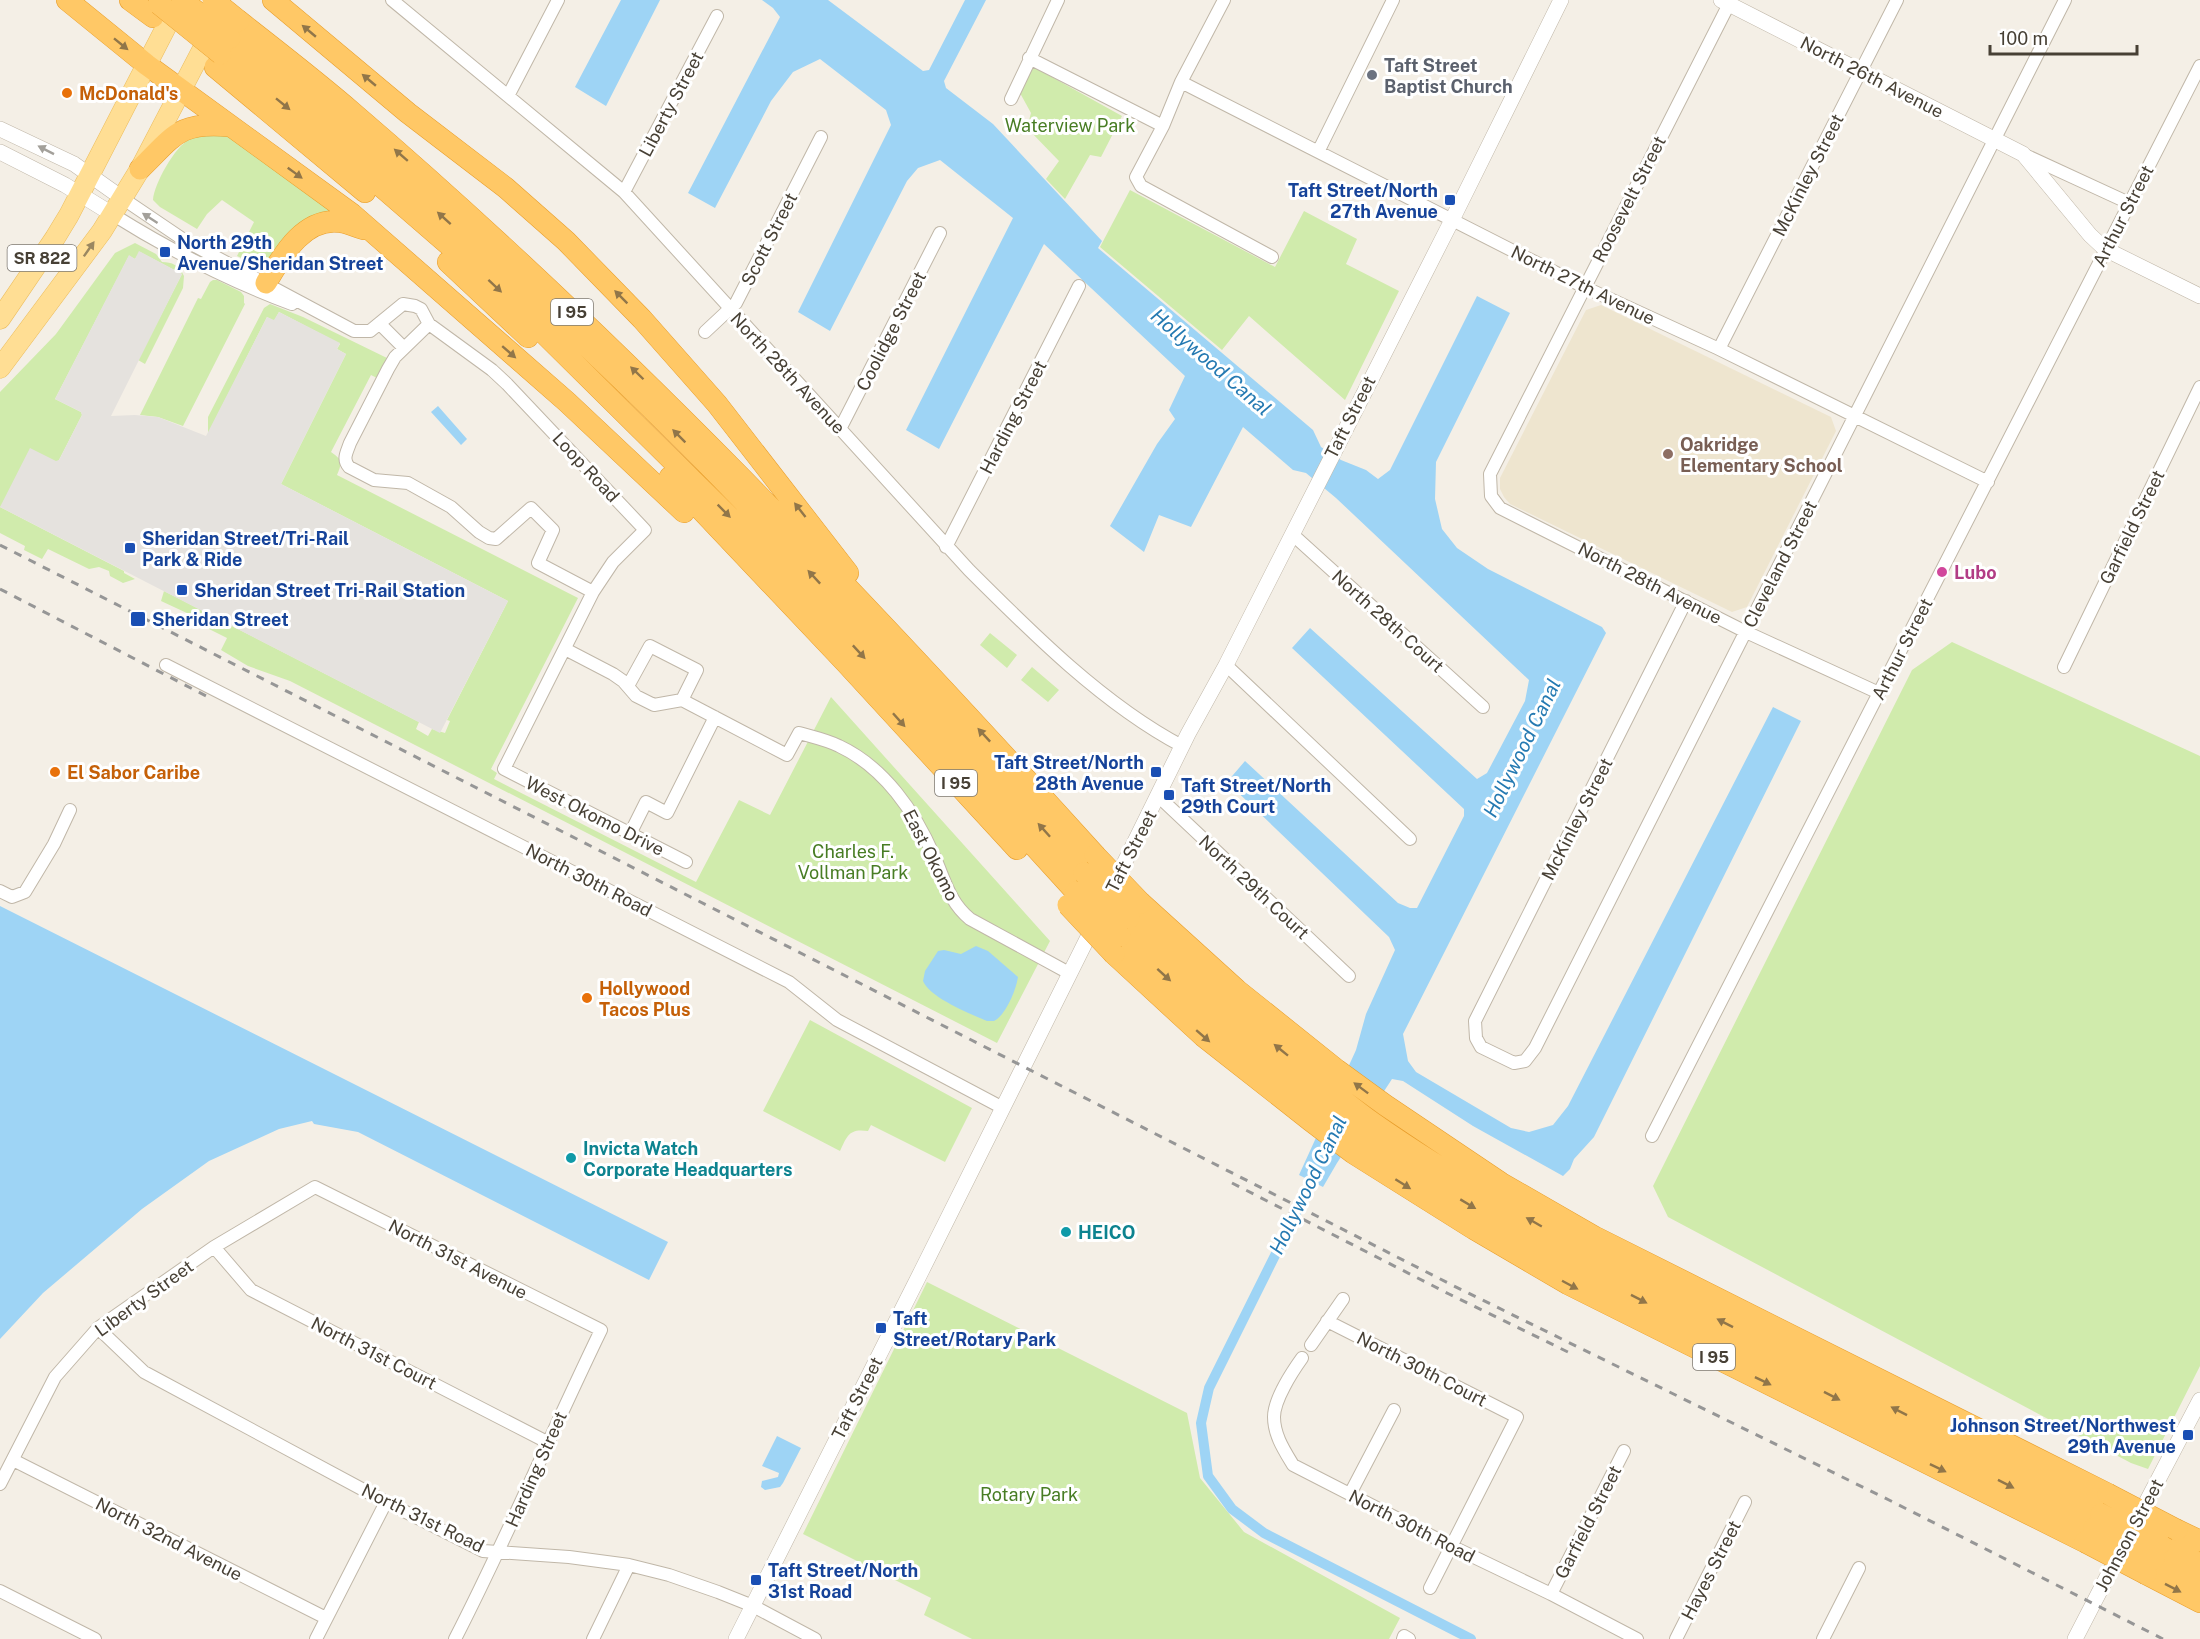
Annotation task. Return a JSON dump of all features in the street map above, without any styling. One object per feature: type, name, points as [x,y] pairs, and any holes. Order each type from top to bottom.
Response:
[{"type":"highway","points":[[67,0],[147,65],[352,214],[567,402],[845,662]]},
{"type":"highway","name":"I 95","points":[[130,0],[155,7],[350,110],[484,228],[720,455],[1020,773],[1081,881],[1126,928],[1237,990],[1324,1095],[1364,1138],[1568,1284],[2097,1519],[2177,1530],[2200,1541]]},
{"type":"highway","points":[[181,0],[309,124],[494,284],[781,568],[1081,881]]},
{"type":"highway","name":"I 95","points":[[213,0],[227,45],[451,266],[598,403],[845,662],[1081,881],[1126,928],[1203,1036],[1324,1095],[1385,1105],[1501,1183],[2097,1519],[2153,1559],[2200,1602]]},
{"type":"highway","points":[[273,0],[408,113],[506,188],[566,241],[642,319],[717,404],[856,583],[882,626]]},
{"type":"highway","points":[[140,169],[186,128],[204,124],[231,126]]},
{"type":"highway","points":[[266,283],[285,252],[306,230],[319,225],[340,222],[370,231]]},
{"type":"highway","points":[[1324,1095],[1364,1138],[1462,1180],[1572,1243],[2097,1519],[2153,1559],[2200,1582]]},
{"type":"highway","points":[[2153,1559],[2200,1564]]},
{"type":"main road","name":"SR 822","points":[[0,319],[56,238],[81,194],[181,0]]},
{"type":"main road","name":"SR 822","points":[[0,368],[78,265],[140,169],[228,0]]},
{"type":"street","name":"North 28th Avenue","points":[[392,0],[624,192],[946,547],[1028,628],[1142,723],[1182,746]]},
{"type":"street","points":[[508,96],[558,0]]},
{"type":"street","points":[[1011,99],[1058,0]]},
{"type":"street","points":[[1224,0],[1181,82],[1163,126],[1137,177],[1141,186],[1272,257]]},
{"type":"street","points":[[1319,150],[1393,0]]},
{"type":"street","name":"Taft Street","points":[[736,1639],[1159,797],[1182,746],[1226,665],[1561,0]]},
{"type":"street","name":"McKinley Street","points":[[1719,349],[1897,0]]},
{"type":"street","name":"Cleveland Street","points":[[1525,1061],[1540,1038],[2065,0]]},
{"type":"street","name":"North 26th Avenue","points":[[1726,1],[1994,141],[2129,203]]},
{"type":"street","name":"Roosevelt Street","points":[[1491,496],[1490,474],[1726,1]]},
{"type":"street","name":"Liberty Street","points":[[624,192],[717,16]]},
{"type":"street","points":[[1029,58],[1163,126]]},
{"type":"street","name":"Arthur Street","points":[[1652,1136],[2200,66]]},
{"type":"street","name":"North 27th Avenue","points":[[1181,82],[1319,150],[1584,287],[1719,349],[1988,482]]},
{"type":"street","points":[[0,129],[74,164],[90,175],[117,206],[205,268],[253,290],[311,309]]},
{"type":"street","name":"Scott Street","points":[[705,332],[736,303],[821,137]]},
{"type":"street","points":[[0,152],[81,194],[117,206],[354,331],[370,331],[383,322],[407,346]]},
{"type":"street","name":"North 26th Avenue","points":[[2023,154],[2090,235],[2105,249],[2200,296]]},
{"type":"street","name":"Coolidge Street","points":[[840,429],[940,233]]},
{"type":"street","name":"Harding Street","points":[[946,547],[1079,286]]},
{"type":"street","name":"Loop Road","points":[[383,322],[398,308],[409,304],[421,309],[429,324],[492,370],[645,530],[613,562],[593,592]]},
{"type":"street","points":[[429,324],[387,369],[345,454],[346,464],[374,480],[408,483],[451,507],[489,538],[496,539],[531,508],[553,530],[538,563],[593,592],[565,649],[613,674],[636,696],[654,705],[682,700],[715,717],[667,813],[646,802],[630,834]]},
{"type":"street","name":"Garfield Street","points":[[2064,667],[2200,387]]},
{"type":"street","name":"North 28th Avenue","points":[[1491,496],[1500,508],[1746,632],[1879,693]]},
{"type":"street","name":"North 28th Court","points":[[1292,534],[1483,707]]},
{"type":"street","name":"McKinley Street","points":[[1525,1061],[1514,1063],[1481,1047],[1476,1038],[1475,1021],[1686,601]]},
{"type":"street","points":[[628,686],[650,646],[697,670],[682,700]]},
{"type":"street","name":"West Okomo Drive","points":[[565,649],[504,769],[686,862]]},
{"type":"street","name":"North 30th Road","points":[[166,665],[789,982],[837,1020],[1003,1107]]},
{"type":"street","points":[[1226,665],[1410,839]]},
{"type":"street","name":"East Okomo","points":[[715,717],[787,755],[799,733],[845,749],[863,760],[892,788],[914,816],[935,857],[947,891],[961,912],[1069,974]]},
{"type":"street","name":"North 29th Court","points":[[1159,797],[1349,976]]},
{"type":"street","points":[[0,891],[12,897],[25,892],[54,844],[70,810]]},
{"type":"street","name":"Liberty Street","points":[[0,1484],[55,1377],[98,1328],[214,1247],[315,1187]]},
{"type":"street","name":"North 31st Avenue","points":[[315,1187],[601,1330]]},
{"type":"street","name":"North 31st Court","points":[[214,1247],[251,1290],[547,1442]]},
{"type":"street","points":[[1311,1345],[1343,1299]]},
{"type":"street","name":"North 30th Court","points":[[1327,1322],[1517,1417],[1450,1546]]},
{"type":"street","name":"North 31st Road","points":[[98,1328],[144,1372],[386,1502],[483,1551],[569,1557],[629,1565],[709,1589],[753,1606],[814,1639]]},
{"type":"street","name":"Harding Street","points":[[455,1639],[499,1551],[547,1442],[601,1330]]},
{"type":"street","name":"North 30th Road","points":[[1302,1358],[1286,1380],[1274,1416],[1279,1442],[1293,1465],[1637,1639]]},
{"type":"street","name":"Johnson Street","points":[[2075,1639],[2200,1400]]},
{"type":"street","points":[[1350,1494],[1394,1410]]},
{"type":"street","name":"Garfield Street","points":[[1551,1594],[1624,1451]]},
{"type":"street","name":"North 32nd Avenue","points":[[13,1460],[326,1618]]},
{"type":"street","points":[[316,1639],[386,1502]]},
{"type":"street","name":"Hayes Street","points":[[1676,1639],[1745,1502]]},
{"type":"street","points":[[1430,1588],[1450,1546]]},
{"type":"street","points":[[593,1639],[629,1565]]},
{"type":"street","points":[[1823,1639],[1859,1568]]},
{"type":"street","points":[[0,1591],[95,1639]]},
{"type":"shaded area","points":[[139,251],[182,274],[111,416],[158,417],[206,436],[267,317],[274,320],[279,312],[340,343],[337,349],[346,354],[281,484],[508,601],[440,733],[0,507],[30,448],[56,461],[59,460],[82,415],[81,412],[55,399],[129,255],[135,259]]},
{"type":"shaded area","name":"Oakridge Elementary School","points":[[1601,305],[1831,417],[1836,431],[1747,607],[1732,612],[1510,504],[1500,489],[1500,478],[1586,310]]},
{"type":"green space","name":"Waterview Park","points":[[1032,66],[1122,116],[1101,157],[1090,155],[1065,199],[1046,179],[1059,161],[1027,128],[1031,113],[1020,93]]},
{"type":"green space","points":[[222,130],[336,212],[263,268],[237,256],[254,222],[222,200],[207,214],[197,229],[160,207],[153,200],[166,166],[178,149],[190,139]]},
{"type":"green space","points":[[1130,190],[1275,267],[1304,211],[1357,239],[1346,264],[1399,291],[1345,400],[1249,316],[1222,350],[1100,247]]},
{"type":"green space","points":[[135,243],[156,254],[162,262],[175,265],[184,276],[183,288],[145,364],[138,360],[182,274],[140,252],[135,259],[129,256],[55,399],[81,412],[82,415],[59,460],[0,507],[0,392],[56,334],[115,253]]},
{"type":"green space","points":[[213,280],[241,292],[245,304],[183,426],[158,417],[140,415],[198,298],[201,299]]},
{"type":"green space","name":"Charles F. Vollman Park","points":[[270,304],[303,317],[387,358],[377,378],[371,375],[331,452],[338,457],[340,462],[337,475],[578,598],[491,769],[497,773],[494,779],[696,882],[739,800],[770,815],[831,697],[1050,941],[997,1043],[290,681],[248,666],[221,650],[227,638],[209,629],[204,621],[161,601],[164,591],[419,722],[416,729],[428,736],[432,729],[445,733],[450,721],[447,720],[508,601],[281,484],[346,354],[337,349],[340,344],[279,312],[274,321],[267,317],[208,434],[208,417],[264,308]]},
{"type":"green space","points":[[0,507],[124,571],[135,579],[123,583],[110,576],[109,571],[99,567],[89,569],[48,549],[42,559],[24,550],[25,546],[0,533]]},
{"type":"green space","points":[[990,633],[1017,655],[1007,668],[980,645]]},
{"type":"green space","points":[[1952,642],[2200,756],[2200,1366],[2148,1469],[2131,1463],[1668,1217],[1653,1186],[1912,670]]},
{"type":"green space","points":[[1032,667],[1059,690],[1048,702],[1021,680]]},
{"type":"green space","points":[[810,1020],[972,1108],[945,1162],[871,1125],[868,1131],[862,1130],[849,1134],[840,1151],[763,1111]]},
{"type":"green space","name":"Rotary Park","points":[[927,1282],[1187,1413],[1200,1478],[1244,1532],[1400,1618],[1389,1639],[972,1639],[924,1615],[931,1598],[803,1534]]},
{"type":"water","points":[[621,0],[660,0],[606,106],[575,87]]},
{"type":"water","points":[[762,0],[828,0],[923,71],[929,70],[965,0],[986,0],[944,81],[946,88],[993,124],[1102,241],[1098,248],[1313,430],[1321,447],[1341,460],[1366,470],[1378,479],[1390,470],[1477,296],[1510,313],[1436,462],[1435,499],[1442,529],[1457,548],[1488,569],[1602,627],[1606,633],[1403,1034],[1408,1061],[1416,1072],[1511,1128],[1529,1132],[1553,1125],[1568,1106],[1773,707],[1801,721],[1594,1137],[1574,1159],[1570,1169],[1563,1176],[1473,1126],[1403,1081],[1392,1079],[1323,1187],[1299,1175],[1356,1050],[1366,1014],[1395,950],[1389,937],[1227,782],[1245,761],[1398,903],[1417,908],[1464,816],[1464,809],[1292,648],[1310,628],[1477,779],[1487,773],[1525,701],[1529,680],[1336,498],[1306,473],[1293,470],[1243,427],[1191,527],[1159,515],[1144,552],[1110,526],[1157,444],[1175,419],[1169,410],[1185,376],[1044,244],[939,449],[906,430],[1013,218],[940,160],[918,168],[907,181],[830,331],[798,312],[891,125],[886,110],[820,59],[793,72],[771,101],[715,208],[688,193],[780,17]]},
{"type":"water","points":[[438,406],[467,439],[461,445],[431,412]]},
{"type":"water","points":[[0,906],[668,1242],[649,1280],[358,1132],[314,1124],[312,1121],[279,1129],[209,1161],[142,1209],[43,1293],[0,1339]]},
{"type":"water","points":[[976,946],[988,951],[1018,977],[1010,1002],[994,1021],[987,1021],[952,1005],[934,993],[923,981],[925,971],[938,951],[961,954]]},
{"type":"water","points":[[777,1436],[801,1448],[780,1487],[765,1490],[761,1487],[762,1481],[778,1477],[779,1473],[762,1466]]},
{"type":"waterway","name":"Hollywood Canal","points":[[1317,1171],[1209,1388],[1201,1423],[1208,1476],[1232,1509],[1264,1533],[1471,1639]]},
{"type":"railway","points":[[0,545],[1454,1286],[1889,1500],[2163,1639]]},
{"type":"railway","points":[[0,589],[212,699]]},
{"type":"railway","points":[[1232,1183],[1572,1354]]},
{"type":"place","name":"Taft Street Baptist Church","points":[[1372,75]]},
{"type":"place","name":"McDonald's","points":[[67,93]]},
{"type":"place","name":"Taft Street/North 27th Avenue","points":[[1450,200]]},
{"type":"place","name":"North 29th Avenue/Sheridan Street","points":[[165,252]]},
{"type":"place","name":"Oakridge Elementary School","points":[[1668,454]]},
{"type":"place","name":"Sheridan Street/Tri-Rail Park & Ride","points":[[130,548]]},
{"type":"place","name":"Lubo","points":[[1942,572]]},
{"type":"place","name":"Sheridan Street Tri-Rail Station","points":[[182,590]]},
{"type":"place","name":"Sheridan Street","points":[[138,619]]},
{"type":"place","name":"El Sabor Caribe","points":[[55,772]]},
{"type":"place","name":"Taft Street/North 28th Avenue","points":[[1156,772]]},
{"type":"place","name":"Taft Street/North 29th Court","points":[[1169,795]]},
{"type":"place","name":"Hollywood Tacos Plus","points":[[587,998]]},
{"type":"place","name":"Invicta Watch Corporate Headquarters","points":[[571,1158]]},
{"type":"place","name":"HEICO","points":[[1066,1232]]},
{"type":"place","name":"Taft Street/Rotary Park","points":[[881,1328]]},
{"type":"place","name":"Johnson Street/Northwest 29th Avenue","points":[[2188,1435]]},
{"type":"place","name":"Taft Street/North 31st Road","points":[[756,1580]]}]
